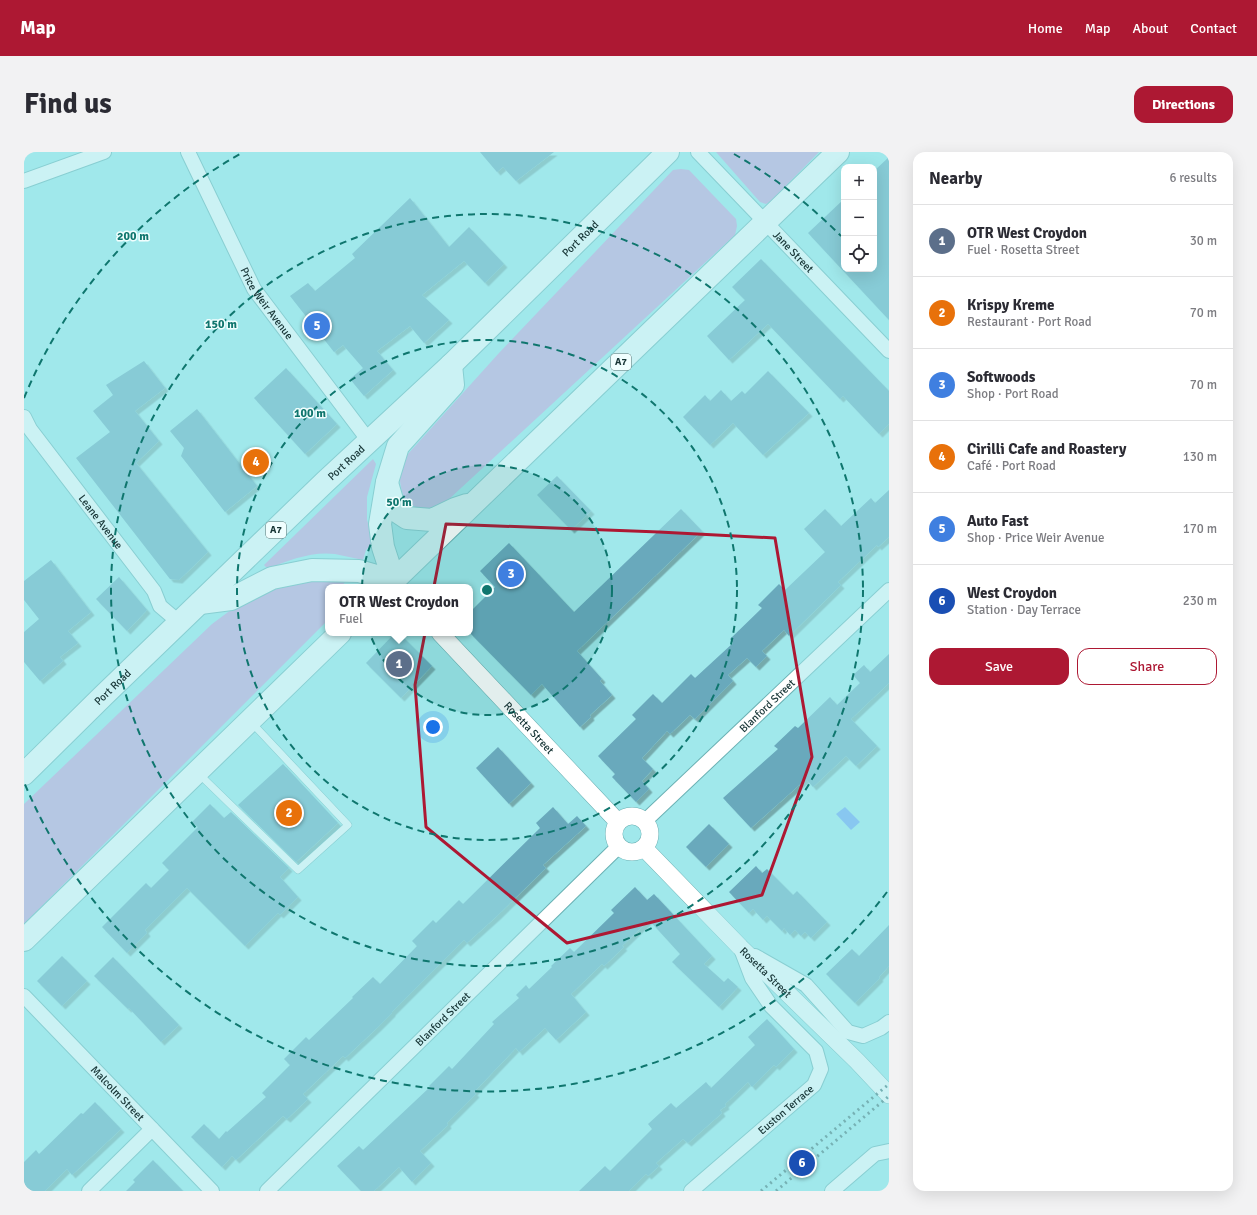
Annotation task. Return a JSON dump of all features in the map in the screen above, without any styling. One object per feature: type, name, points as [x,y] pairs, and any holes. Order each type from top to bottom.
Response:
[{"type":"highway","name":"Port Road","points":[[24,774],[369,441],[451,365],[668,152]]},
{"type":"highway","name":"A7","points":[[395,584],[476,502],[838,152]]},
{"type":"highway","points":[[394,584],[383,547],[380,524],[387,482],[398,446],[453,385],[451,365]]},
{"type":"highway","points":[[387,482],[395,510],[407,518],[432,520],[455,508],[476,502]]},
{"type":"highway","points":[[200,603],[232,599],[272,578],[312,570],[359,571],[392,584]]},
{"type":"highway","points":[[24,940],[337,636]]},
{"type":"street","points":[[24,181],[104,152]]},
{"type":"street","name":"Price Weir Avenue","points":[[188,152],[254,290],[369,441]]},
{"type":"street","name":"Jane Street","points":[[698,152],[889,351]]},
{"type":"street","name":"Leane Avenue","points":[[24,417],[30,429],[154,591],[160,606],[180,623]]},
{"type":"street","name":"Blanford Street","points":[[645,821],[889,590]]},
{"type":"street","name":"Rosetta Street","points":[[443,636],[618,822]]},
{"type":"street","points":[[633,816],[639,817],[645,821],[649,826],[650,833],[649,840],[644,848],[630,852],[619,846],[614,835],[618,822],[626,817],[633,816]]},
{"type":"street","name":"Blanford Street","points":[[267,1191],[619,846]]},
{"type":"street","name":"Rosetta Street","points":[[644,848],[740,948],[857,1061],[889,1095]]},
{"type":"street","points":[[740,948],[806,985],[848,1030],[848,1032],[862,1036],[881,1028],[889,1022]]},
{"type":"street","name":"Euston Terrace","points":[[691,1191],[814,1085],[821,1069],[816,1051],[771,1006],[752,978],[740,948]]},
{"type":"street","name":"Malcolm Street","points":[[24,996],[212,1191]]},
{"type":"street","points":[[89,1191],[152,1129]]},
{"type":"street","points":[[832,1191],[875,1154],[889,1151]]},
{"type":"lane","points":[[197,772],[298,870],[348,825],[250,721]]},
{"type":"highlighted area","points":[[446,524],[775,538],[812,757],[762,895],[567,943],[426,827],[415,685]]},
{"type":"shaded area","points":[[716,152],[819,152],[771,201],[766,204],[760,202]]},
{"type":"shaded area","points":[[673,170],[689,170],[736,219],[737,226],[735,235],[447,501],[429,510],[417,508],[404,500],[400,472],[407,455],[499,353]]},
{"type":"shaded area","points":[[373,459],[376,464],[367,497],[367,520],[374,542],[366,550],[363,560],[327,553],[309,555],[284,562],[268,569],[264,565]]},
{"type":"shaded area","points":[[354,574],[343,584],[325,584],[325,623],[24,924],[24,804],[212,624],[247,598],[290,579]]},
{"type":"water","points":[[845,807],[860,822],[851,830],[836,814]]},
{"type":"building","points":[[480,152],[554,152],[516,181],[503,167],[497,172]]},
{"type":"building","points":[[889,157],[889,320],[844,272],[877,272],[877,168]]},
{"type":"building","points":[[410,198],[449,247],[469,227],[504,264],[485,283],[464,261],[422,295],[449,320],[424,343],[410,326],[377,351],[393,370],[364,396],[350,379],[363,368],[343,345],[334,352],[290,296],[308,283],[315,291],[355,258],[352,254]]},
{"type":"building","points":[[841,202],[841,268],[808,233]]},
{"type":"building","points":[[761,259],[889,391],[889,424],[879,434],[843,396],[840,399],[768,324],[729,360],[707,336],[745,300],[732,287]]},
{"type":"building","points":[[144,361],[165,388],[135,411],[159,441],[136,463],[208,552],[179,580],[170,579],[76,458],[110,432],[93,411],[113,395],[106,385]]},
{"type":"building","points":[[286,368],[337,424],[305,454],[254,398]]},
{"type":"building","points":[[768,371],[809,413],[763,455],[733,423],[710,445],[683,417],[705,395],[710,401],[721,390],[731,401],[742,391],[745,394]]},
{"type":"building","points":[[197,409],[257,486],[225,512],[181,456],[184,448],[170,431]]},
{"type":"building","points":[[557,476],[591,511],[571,530],[537,495]]},
{"type":"building","points":[[889,490],[889,537],[878,547],[877,545],[838,582],[841,585],[789,636],[784,630],[762,651],[767,656],[756,667],[747,658],[728,675],[733,681],[695,719],[690,715],[670,734],[667,731],[642,758],[653,769],[642,781],[649,789],[636,802],[612,777],[615,774],[598,756],[636,719],[632,715],[653,694],[662,703],[691,674],[695,678],[733,643],[730,639],[762,608],[758,605],[779,584],[785,590],[825,552],[804,529],[825,509],[841,526],[871,498],[875,503]]},
{"type":"building","points":[[681,509],[702,531],[577,651],[602,679],[600,681],[612,695],[590,715],[591,717],[580,727],[542,684],[531,695],[473,636],[473,609],[495,587],[480,571],[509,543],[574,612]]},
{"type":"building","points":[[51,560],[91,612],[68,631],[78,643],[60,657],[63,661],[40,681],[24,662],[24,632],[39,619],[24,600],[24,581]]},
{"type":"building","points":[[119,577],[147,610],[127,631],[96,599]]},
{"type":"building","points":[[392,636],[402,636],[432,666],[401,698],[366,663]]},
{"type":"building","points":[[889,654],[889,683],[851,719],[877,746],[856,766],[846,756],[813,787],[806,779],[751,828],[723,798],[778,749],[774,746],[795,726],[798,728],[830,697],[837,705],[860,683],[853,675],[864,665],[870,672]]},
{"type":"building","points":[[498,747],[531,783],[509,804],[476,768]]},
{"type":"building","points":[[283,764],[338,823],[296,862],[238,805]]},
{"type":"building","points":[[210,804],[224,818],[231,812],[289,868],[280,877],[298,897],[280,915],[278,913],[245,946],[187,888],[145,930],[147,933],[127,953],[102,927],[146,883],[151,888],[169,870],[162,863],[198,827],[192,822]]},
{"type":"building","points":[[553,807],[568,824],[577,816],[586,826],[543,865],[546,868],[497,916],[467,943],[464,940],[377,1028],[345,1058],[343,1056],[303,1094],[308,1099],[287,1119],[283,1116],[236,1160],[232,1156],[222,1167],[191,1137],[204,1124],[219,1139],[226,1131],[227,1132],[266,1097],[262,1093],[290,1065],[284,1059],[306,1037],[309,1040],[373,977],[380,984],[417,946],[412,941],[433,920],[436,923],[459,900],[463,904],[540,828],[536,823]]},
{"type":"building","points":[[709,824],[729,844],[706,867],[686,847]]},
{"type":"building","points":[[756,866],[762,873],[767,869],[793,895],[797,891],[827,922],[811,938],[805,932],[801,936],[795,930],[790,935],[784,928],[782,931],[767,916],[763,920],[753,909],[749,913],[729,892]]},
{"type":"building","points":[[635,887],[647,900],[654,894],[712,956],[704,964],[724,982],[728,978],[738,987],[719,1007],[672,962],[680,954],[649,920],[604,966],[602,964],[571,994],[586,1012],[556,1040],[545,1028],[519,1052],[516,1048],[474,1092],[476,1094],[447,1123],[448,1125],[420,1151],[431,1163],[412,1182],[399,1167],[374,1191],[361,1191],[337,1166],[359,1146],[363,1150],[430,1087],[429,1086],[449,1066],[452,1069],[494,1024],[492,1022],[519,998],[516,995],[526,985],[529,989],[570,948],[574,952],[614,913],[611,910]]},
{"type":"building","points":[[889,925],[889,966],[879,977],[880,978],[855,1003],[826,974],[852,949],[859,956]]},
{"type":"building","points":[[62,956],[87,981],[62,1006],[37,981]]},
{"type":"building","points":[[113,957],[179,1025],[161,1042],[129,1008],[128,1009],[94,976]]},
{"type":"building","points":[[767,1019],[794,1049],[776,1067],[774,1065],[752,1087],[748,1082],[725,1104],[726,1106],[720,1110],[722,1113],[688,1143],[683,1139],[656,1163],[659,1166],[648,1176],[646,1174],[629,1191],[579,1191],[605,1166],[610,1171],[652,1129],[648,1124],[671,1103],[676,1108],[706,1082],[711,1088],[755,1045],[748,1037]]},
{"type":"building","points":[[95,1102],[121,1129],[72,1175],[67,1169],[45,1191],[24,1191],[24,1162],[36,1150],[39,1154],[81,1113],[83,1114]]},
{"type":"building","points":[[153,1160],[183,1191],[126,1191],[135,1182],[133,1180]]},
{"type":"railway","points":[[761,1191],[889,1084]]},
{"type":"railway","points":[[776,1191],[889,1096]]},
{"type":"place","name":"Auto Fast","points":[[317,326]]},
{"type":"place","name":"Cirilli Cafe and Roastery","points":[[256,462]]},
{"type":"place","name":"Softwoods","points":[[511,574]]},
{"type":"place","name":"OTR West Croydon","points":[[399,664]]},
{"type":"place","name":"Krispy Kreme","points":[[289,813]]},
{"type":"place","name":"West Croydon","points":[[802,1163]]}]
